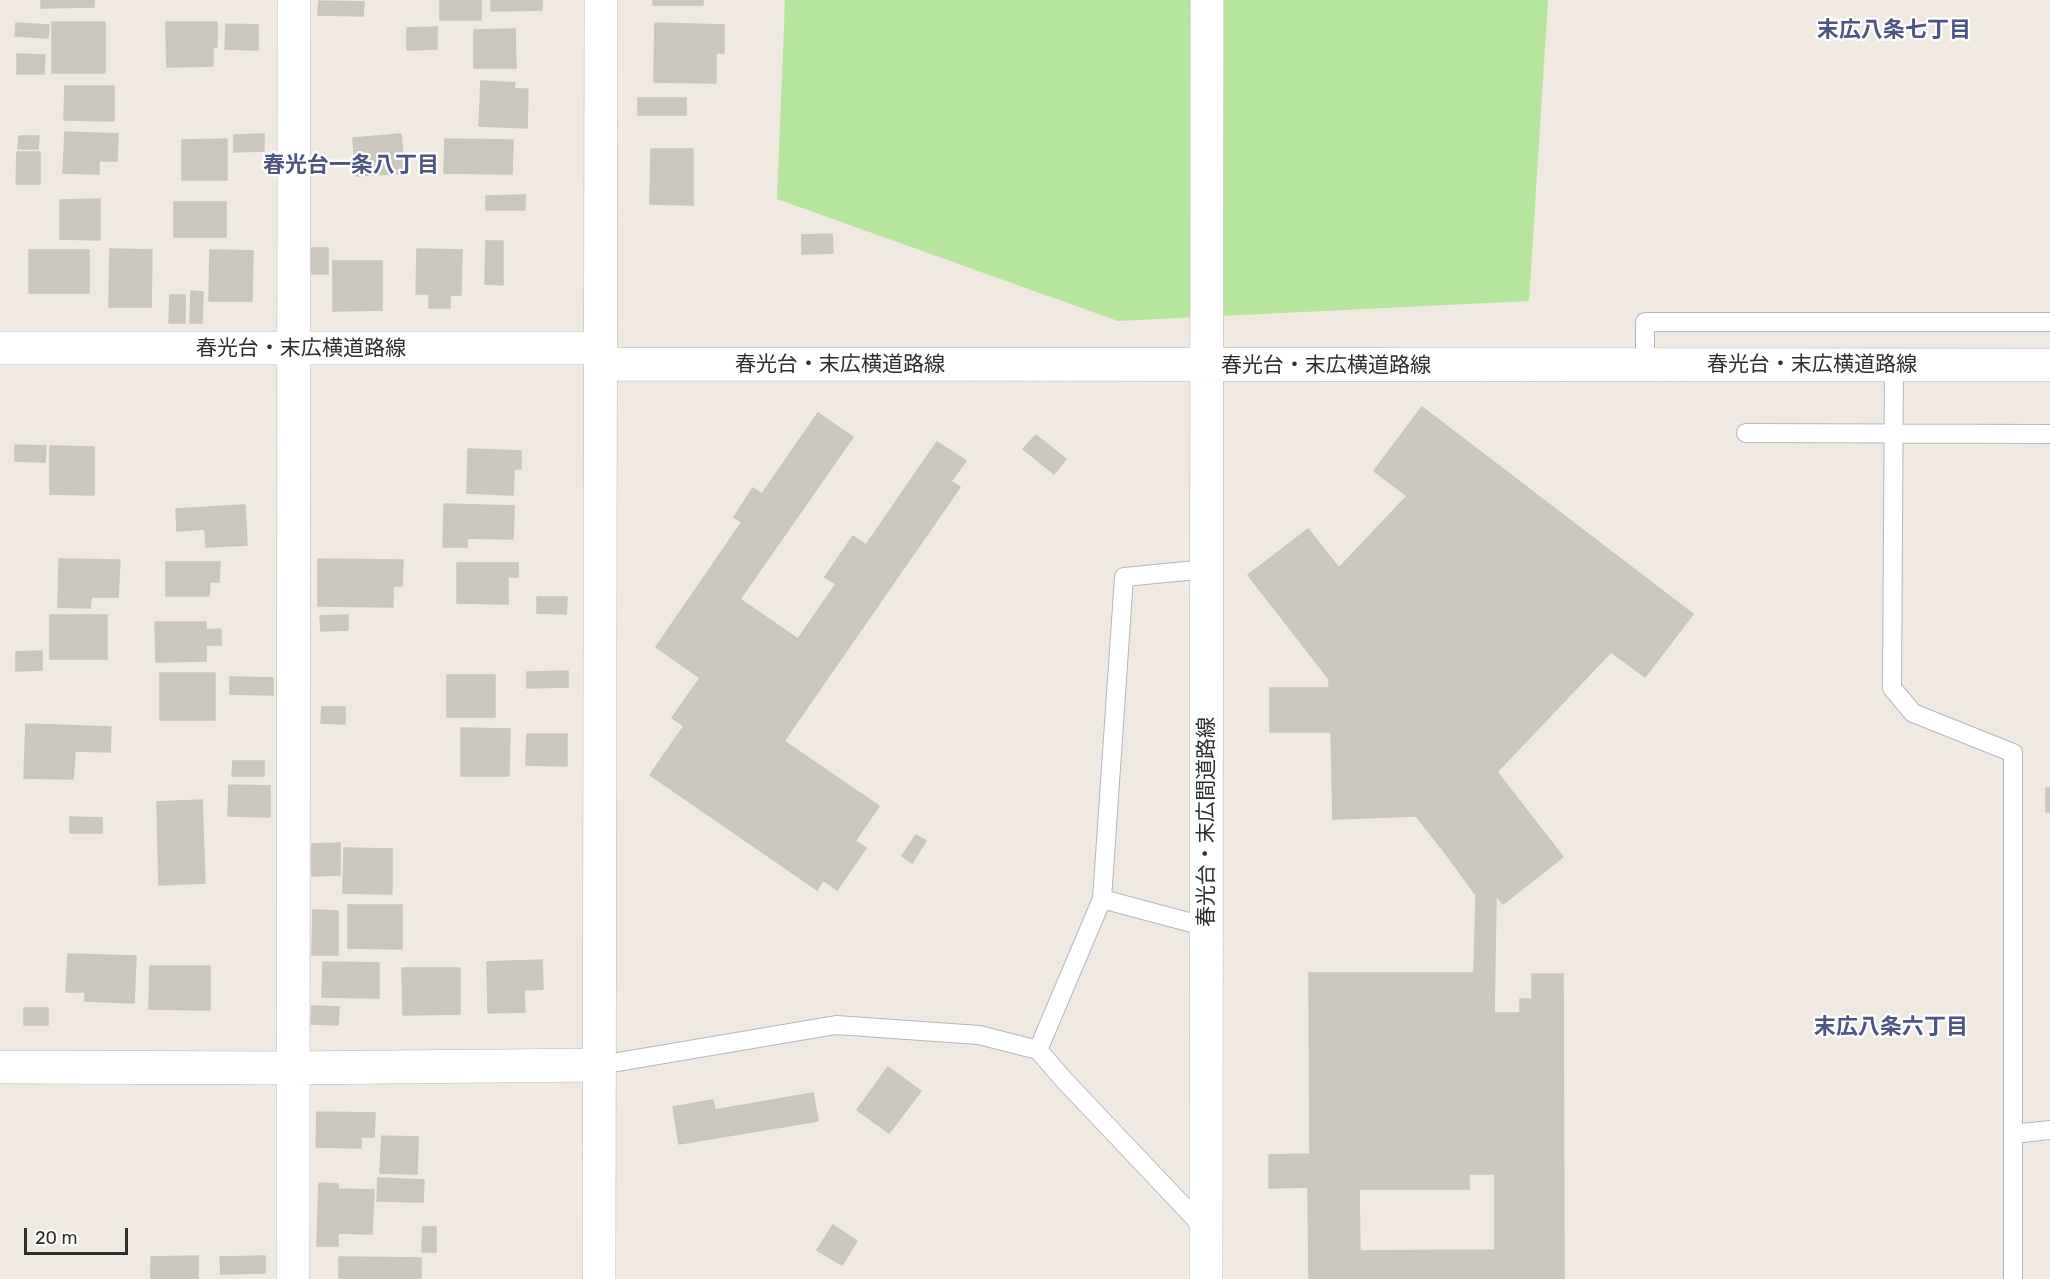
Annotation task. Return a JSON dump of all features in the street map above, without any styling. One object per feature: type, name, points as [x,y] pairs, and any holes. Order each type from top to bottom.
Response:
[{"type":"street","points":[[293,1279],[294,0]]},
{"type":"street","points":[[599,1279],[601,0]]},
{"type":"street","name":"春光台・末広間道路線","points":[[1206,1279],[1207,0]]},
{"type":"street","name":"春光台・末広横道路線","points":[[0,348],[294,349],[1207,366],[2050,365]]},
{"type":"street","points":[[0,1067],[292,1068],[600,1065]]},
{"type":"lane","points":[[1645,365],[1645,322],[2050,322]]},
{"type":"lane","points":[[1894,365],[1892,688],[1913,713],[2013,753],[2013,1279]]},
{"type":"lane","points":[[1746,434],[2050,434]]},
{"type":"lane","points":[[1038,1050],[1102,899],[1124,577],[1207,569]]},
{"type":"lane","points":[[1102,899],[1207,927]]},
{"type":"lane","points":[[600,1065],[836,1025],[979,1035],[1038,1050],[1206,1230]]},
{"type":"lane","points":[[2013,1134],[2050,1130]]},
{"type":"green space","points":[[785,0],[1548,0],[1529,301],[1118,321],[777,199]]},
{"type":"building","points":[[41,0],[94,0],[94,7],[41,8]]},
{"type":"building","points":[[440,0],[481,0],[481,20],[440,20]]},
{"type":"building","points":[[491,0],[542,0],[542,10],[491,11]]},
{"type":"building","points":[[653,0],[703,0],[703,5],[653,5]]},
{"type":"building","points":[[319,1],[364,2],[363,16],[318,15]]},
{"type":"building","points":[[52,22],[105,22],[105,73],[52,73]]},
{"type":"building","points":[[166,22],[217,22],[217,47],[213,47],[213,66],[167,67]]},
{"type":"building","points":[[16,23],[49,25],[48,38],[15,36]]},
{"type":"building","points":[[655,23],[724,25],[724,53],[716,53],[716,83],[654,82]]},
{"type":"building","points":[[226,24],[258,25],[258,50],[225,49]]},
{"type":"building","points":[[437,27],[437,49],[407,50],[407,28]]},
{"type":"building","points":[[515,29],[516,68],[474,68],[474,30]]},
{"type":"building","points":[[17,54],[45,55],[44,74],[17,74]]},
{"type":"building","points":[[481,81],[515,83],[514,89],[528,89],[527,128],[479,126]]},
{"type":"building","points":[[65,86],[114,86],[114,121],[64,120]]},
{"type":"building","points":[[638,98],[686,98],[686,115],[638,115]]},
{"type":"building","points":[[65,132],[118,134],[117,161],[99,161],[99,174],[63,173]]},
{"type":"building","points":[[264,134],[264,151],[234,152],[234,135]]},
{"type":"building","points":[[401,134],[404,173],[356,176],[353,138]]},
{"type":"building","points":[[19,136],[39,136],[38,149],[18,149]]},
{"type":"building","points":[[227,139],[227,180],[182,180],[182,140]]},
{"type":"building","points":[[445,139],[513,140],[512,174],[444,173]]},
{"type":"building","points":[[651,149],[693,149],[693,205],[650,204]]},
{"type":"building","points":[[17,152],[40,152],[40,184],[16,184]]},
{"type":"building","points":[[525,195],[525,210],[486,210],[486,196]]},
{"type":"building","points":[[100,199],[100,240],[60,239],[60,200]]},
{"type":"building","points":[[174,202],[226,202],[226,237],[174,237]]},
{"type":"building","points":[[832,234],[833,253],[802,254],[802,235]]},
{"type":"building","points":[[486,241],[503,241],[503,285],[485,284]]},
{"type":"building","points":[[311,248],[328,248],[328,274],[312,274]]},
{"type":"building","points":[[110,249],[152,250],[151,307],[109,307]]},
{"type":"building","points":[[417,249],[462,250],[461,295],[450,295],[450,308],[429,308],[429,294],[416,294]]},
{"type":"building","points":[[29,250],[89,250],[89,293],[29,293]]},
{"type":"building","points":[[210,250],[253,251],[252,301],[209,301]]},
{"type":"building","points":[[333,261],[382,261],[382,310],[333,311]]},
{"type":"building","points":[[191,291],[203,292],[202,323],[190,323]]},
{"type":"building","points":[[170,295],[185,295],[185,323],[169,323]]},
{"type":"building","points":[[1422,407],[1693,614],[1645,677],[1611,652],[1497,772],[1563,857],[1503,904],[1457,845],[1446,854],[1416,816],[1333,819],[1331,732],[1270,732],[1270,688],[1329,688],[1329,679],[1248,575],[1308,529],[1339,568],[1407,496],[1374,471]]},
{"type":"building","points":[[818,413],[853,437],[740,599],[798,639],[836,584],[825,577],[853,536],[866,545],[937,442],[966,461],[951,481],[960,487],[784,741],[879,806],[855,841],[866,848],[837,890],[823,880],[817,890],[650,775],[684,726],[672,718],[700,678],[656,647],[742,522],[734,517],[753,488],[762,494]]},
{"type":"building","points":[[1036,435],[1066,459],[1054,474],[1023,449]]},
{"type":"building","points":[[15,445],[46,446],[45,462],[15,461]]},
{"type":"building","points":[[50,446],[94,447],[94,495],[50,494]]},
{"type":"building","points":[[468,449],[521,451],[521,469],[514,469],[513,495],[467,493]]},
{"type":"building","points":[[444,504],[514,506],[513,539],[467,538],[467,547],[443,547]]},
{"type":"building","points":[[245,505],[247,545],[206,547],[205,529],[177,531],[176,509]]},
{"type":"building","points":[[59,559],[120,560],[118,597],[91,597],[90,608],[58,607]]},
{"type":"building","points":[[318,559],[403,560],[402,586],[393,586],[393,607],[318,606]]},
{"type":"building","points":[[166,562],[220,562],[219,582],[210,582],[209,596],[166,596]]},
{"type":"building","points":[[457,563],[518,563],[518,577],[508,577],[508,604],[457,603]]},
{"type":"building","points":[[537,597],[567,597],[566,614],[537,613]]},
{"type":"building","points":[[50,615],[107,615],[107,659],[50,659]]},
{"type":"building","points":[[348,615],[348,630],[321,631],[320,616]]},
{"type":"building","points":[[155,622],[206,622],[206,630],[221,629],[221,645],[206,645],[206,661],[156,662]]},
{"type":"building","points":[[42,651],[42,670],[16,671],[16,652]]},
{"type":"building","points":[[568,671],[568,687],[527,688],[527,672]]},
{"type":"building","points":[[160,673],[215,673],[215,720],[160,720]]},
{"type":"building","points":[[447,675],[495,675],[495,717],[447,717]]},
{"type":"building","points":[[230,677],[273,678],[273,695],[230,694]]},
{"type":"building","points":[[322,707],[345,707],[345,724],[321,723]]},
{"type":"building","points":[[26,724],[111,727],[110,752],[75,751],[73,779],[24,778]]},
{"type":"building","points":[[461,728],[510,729],[509,776],[461,776]]},
{"type":"building","points":[[527,734],[567,734],[567,766],[526,765]]},
{"type":"building","points":[[233,761],[264,761],[264,776],[232,776]]},
{"type":"building","points":[[229,785],[270,786],[270,817],[228,816]]},
{"type":"building","points":[[2046,788],[2050,788],[2050,812],[2046,812]]},
{"type":"building","points":[[202,800],[205,883],[159,885],[157,802]]},
{"type":"building","points":[[70,817],[102,818],[102,833],[70,833]]},
{"type":"building","points":[[916,835],[926,841],[912,863],[902,856]]},
{"type":"building","points":[[340,843],[340,875],[312,876],[312,844]]},
{"type":"building","points":[[1457,845],[1496,895],[1494,1013],[1520,1013],[1520,999],[1532,999],[1532,974],[1563,974],[1564,1279],[1309,1279],[1308,1187],[1269,1188],[1269,1155],[1310,1154],[1309,973],[1474,973],[1476,895],[1446,854]],"holes":[[[1469,1174],[1495,1174],[1495,1250],[1360,1251],[1359,1189],[1469,1189]]]},
{"type":"building","points":[[344,848],[392,849],[392,894],[343,893]]},
{"type":"building","points":[[348,905],[402,905],[402,949],[348,948]]},
{"type":"building","points":[[313,910],[338,911],[338,955],[312,955]]},
{"type":"building","points":[[68,954],[136,956],[134,1003],[85,1001],[85,992],[66,992]]},
{"type":"building","points":[[542,960],[543,989],[524,990],[525,1012],[488,1013],[487,962]]},
{"type":"building","points":[[323,962],[379,963],[379,998],[322,997]]},
{"type":"building","points":[[150,966],[210,966],[210,1010],[149,1009]]},
{"type":"building","points":[[402,968],[460,968],[460,1014],[403,1015]]},
{"type":"building","points":[[312,1006],[339,1007],[338,1025],[311,1024]]},
{"type":"building","points":[[24,1008],[48,1008],[48,1025],[24,1025]]},
{"type":"building","points":[[888,1067],[921,1091],[889,1133],[857,1110]]},
{"type":"building","points":[[813,1093],[818,1121],[679,1144],[673,1107],[713,1100],[715,1110]]},
{"type":"building","points":[[317,1112],[375,1113],[374,1137],[361,1137],[361,1148],[316,1147]]},
{"type":"building","points":[[382,1136],[418,1137],[417,1174],[380,1173]]},
{"type":"building","points":[[378,1178],[424,1180],[423,1202],[377,1201]]},
{"type":"building","points":[[319,1183],[338,1184],[338,1189],[374,1190],[372,1234],[338,1233],[338,1246],[317,1246]]},
{"type":"building","points":[[833,1225],[857,1241],[842,1265],[817,1250]]},
{"type":"building","points":[[423,1227],[436,1227],[436,1252],[422,1252]]},
{"type":"building","points":[[198,1256],[198,1279],[151,1279],[151,1257]]},
{"type":"building","points":[[265,1256],[265,1273],[221,1274],[220,1257]]},
{"type":"building","points":[[339,1257],[421,1258],[421,1279],[339,1279]]},
{"type":"district","name":"末広八条七丁目","points":[[1894,31]]},
{"type":"district","name":"春光台一条八丁目","points":[[351,166]]},
{"type":"district","name":"末広八条六丁目","points":[[1891,1028]]}]
